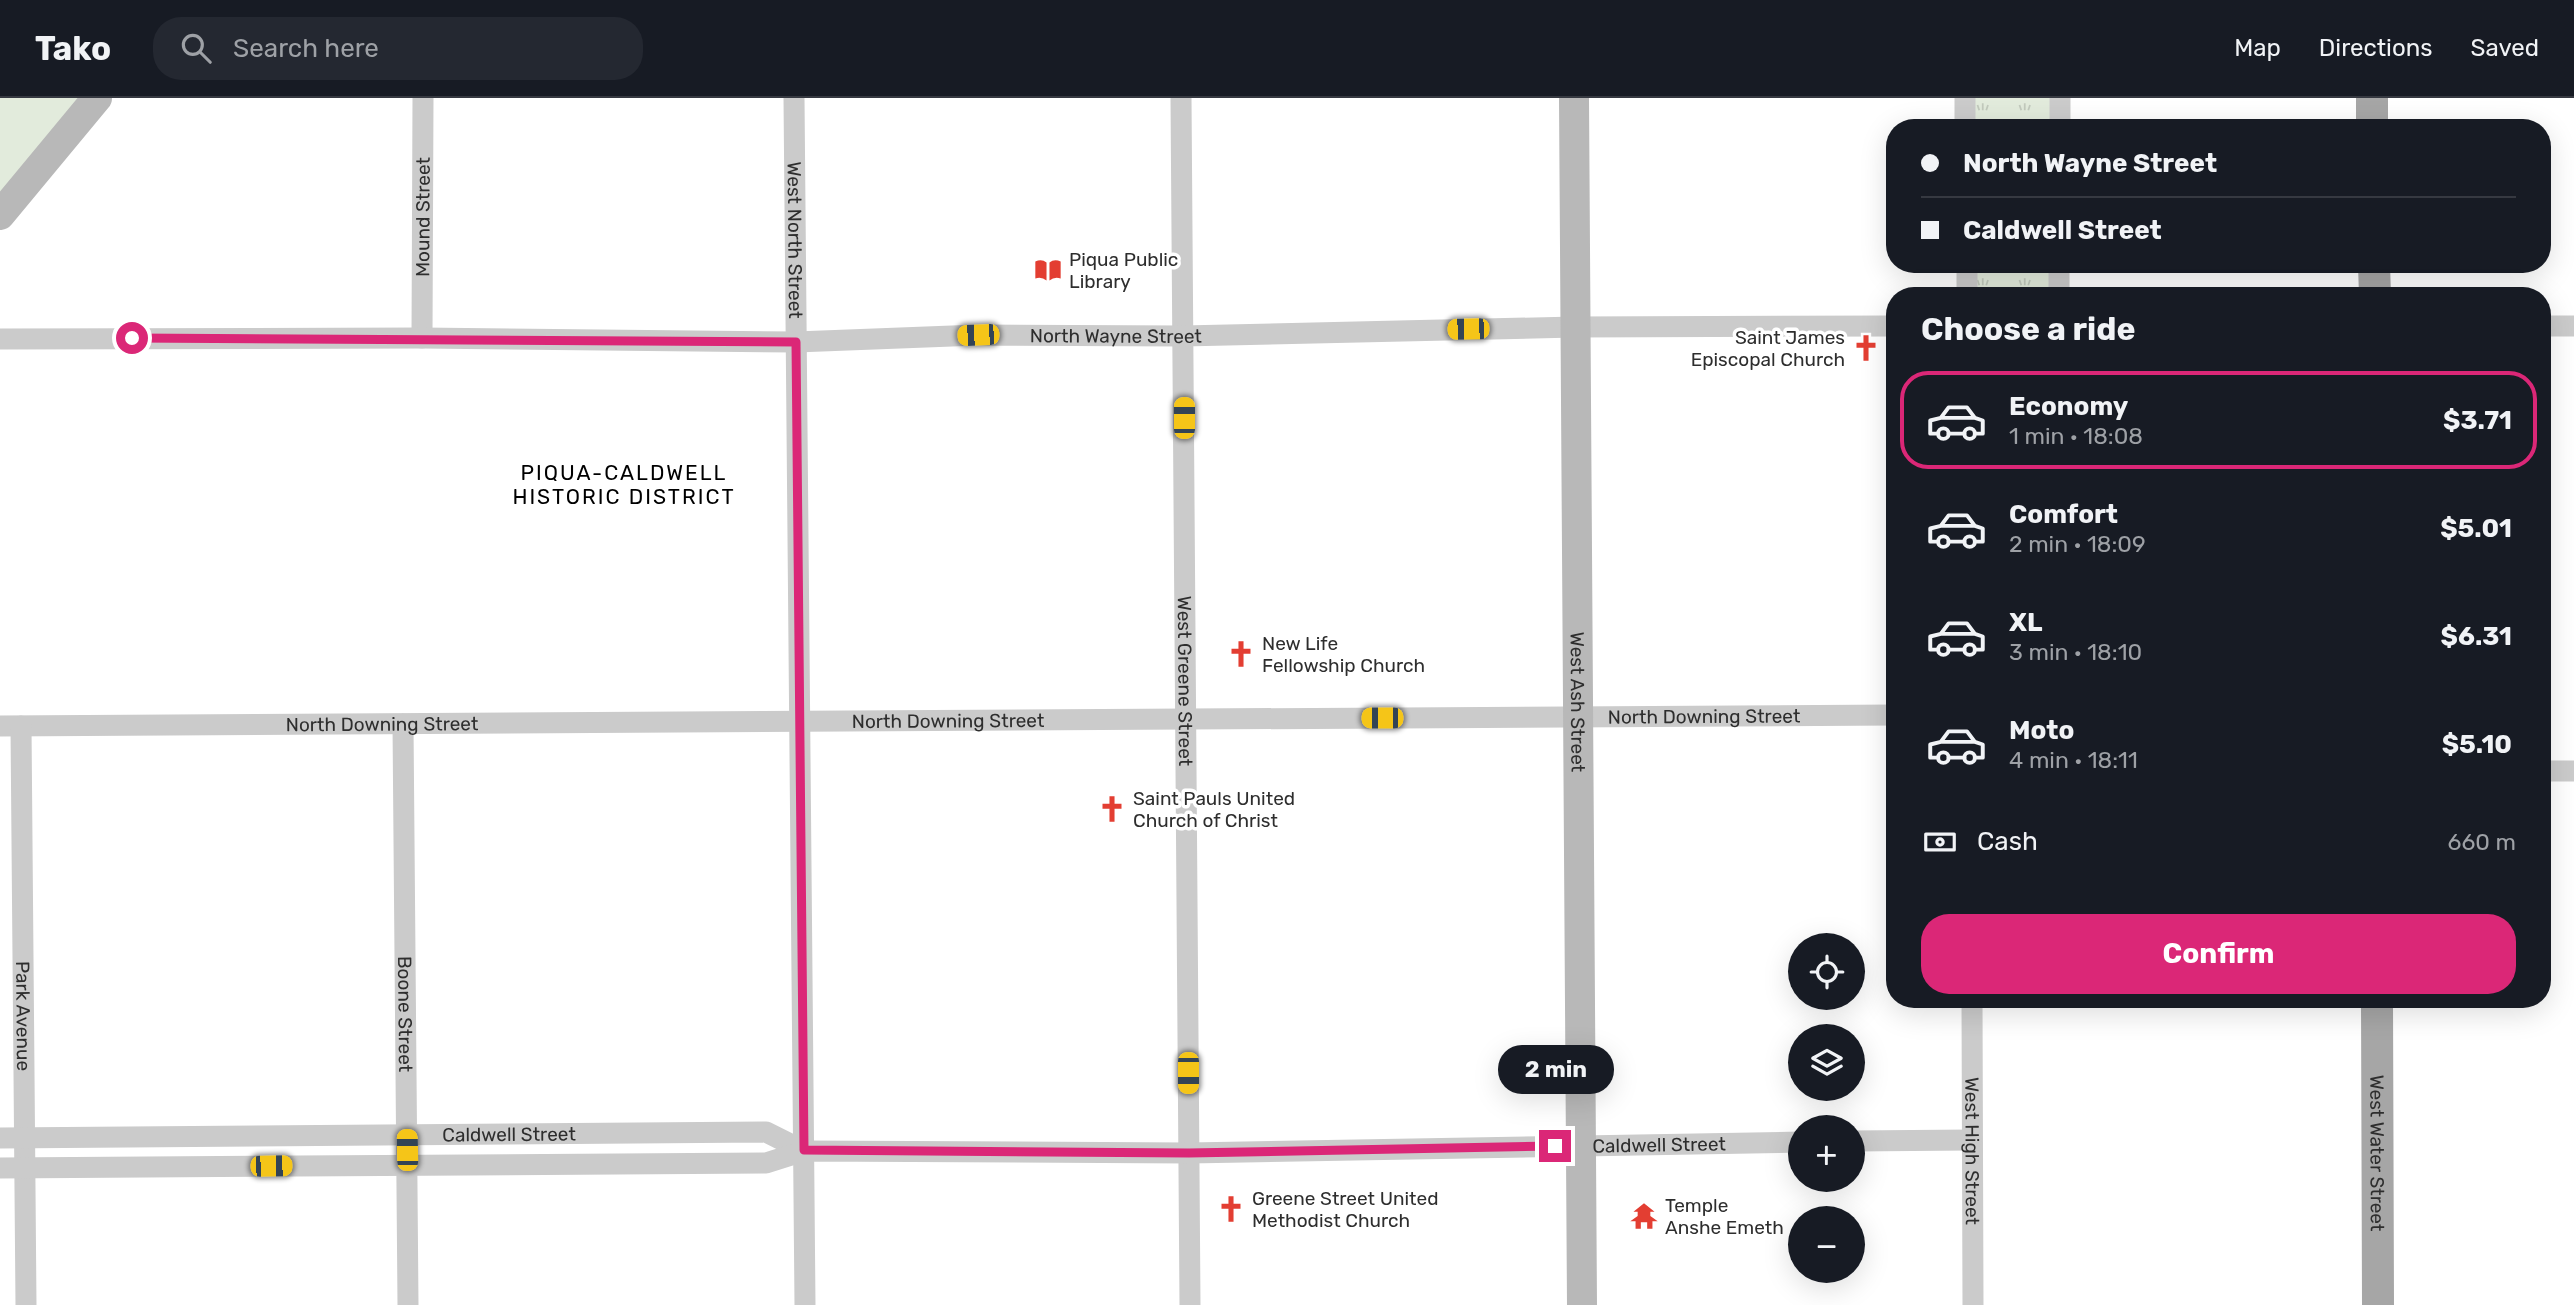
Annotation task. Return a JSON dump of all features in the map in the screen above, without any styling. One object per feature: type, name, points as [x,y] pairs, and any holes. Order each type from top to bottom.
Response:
[{"type":"main road","points":[[2372,98],[2372,119]]},
{"type":"main road","name":"West Water Street","points":[[2377,1008],[2378,1305]]},
{"type":"street","points":[[0,215],[97,98]]},
{"type":"street","name":"Mound Street","points":[[422,338],[423,98]]},
{"type":"street","name":"West North Street","points":[[794,98],[805,1305]]},
{"type":"street","name":"West Greene Street","points":[[1181,98],[1190,1305]]},
{"type":"street","name":"West Ash Street","points":[[1574,98],[1582,1305]]},
{"type":"street","points":[[1965,98],[1965,119]]},
{"type":"street","points":[[2060,98],[2060,119]]},
{"type":"street","name":"North Wayne Street","points":[[0,339],[422,338],[796,342],[978,335],[1183,336],[1575,327],[1886,326]]},
{"type":"street","points":[[2551,326],[2574,326]]},
{"type":"street","name":"North Downing Street","points":[[10,726],[1886,715]]},
{"type":"street","name":"Boone Street","points":[[403,724],[408,1305]]},
{"type":"street","name":"Park Avenue","points":[[10,726],[27,1138],[26,1305]]},
{"type":"street","points":[[2551,771],[2574,771]]},
{"type":"street","name":"West High Street","points":[[1972,1008],[1973,1305]]},
{"type":"street","name":"Caldwell Street","points":[[0,1138],[766,1132],[804,1150]]},
{"type":"street","points":[[1865,1141],[1971,1139]]},
{"type":"street","name":"Caldwell Street","points":[[0,1168],[766,1163],[804,1150],[1189,1153],[1788,1142]]},
{"type":"green space","points":[[0,98],[97,98],[0,215]]},
{"type":"green space","points":[[1965,98],[2060,98],[2060,119],[1965,119]]},
{"type":"green space","points":[[1967,273],[2059,273],[2059,287],[1967,287]]},
{"type":"place","name":"Piqua Public Library","points":[[1048,270]]},
{"type":"place","name":"Saint James Episcopal Church","points":[[1866,348]]},
{"type":"place","name":"New Life Fellowship Church","points":[[1241,654]]},
{"type":"place","name":"Saint Pauls United Church of Christ","points":[[1112,809]]},
{"type":"place","name":"Greene Street United Methodist Church","points":[[1231,1209]]},
{"type":"place","name":"Temple Anshe Emeth","points":[[1644,1216]]},
{"type":"district","name":"PIQUA-CALDWELL HISTORIC DISTRICT","points":[[624,485]]},
{"type":"route","points":[[132,338],[796,342],[804,1150],[1189,1153],[1555,1146]]}]
